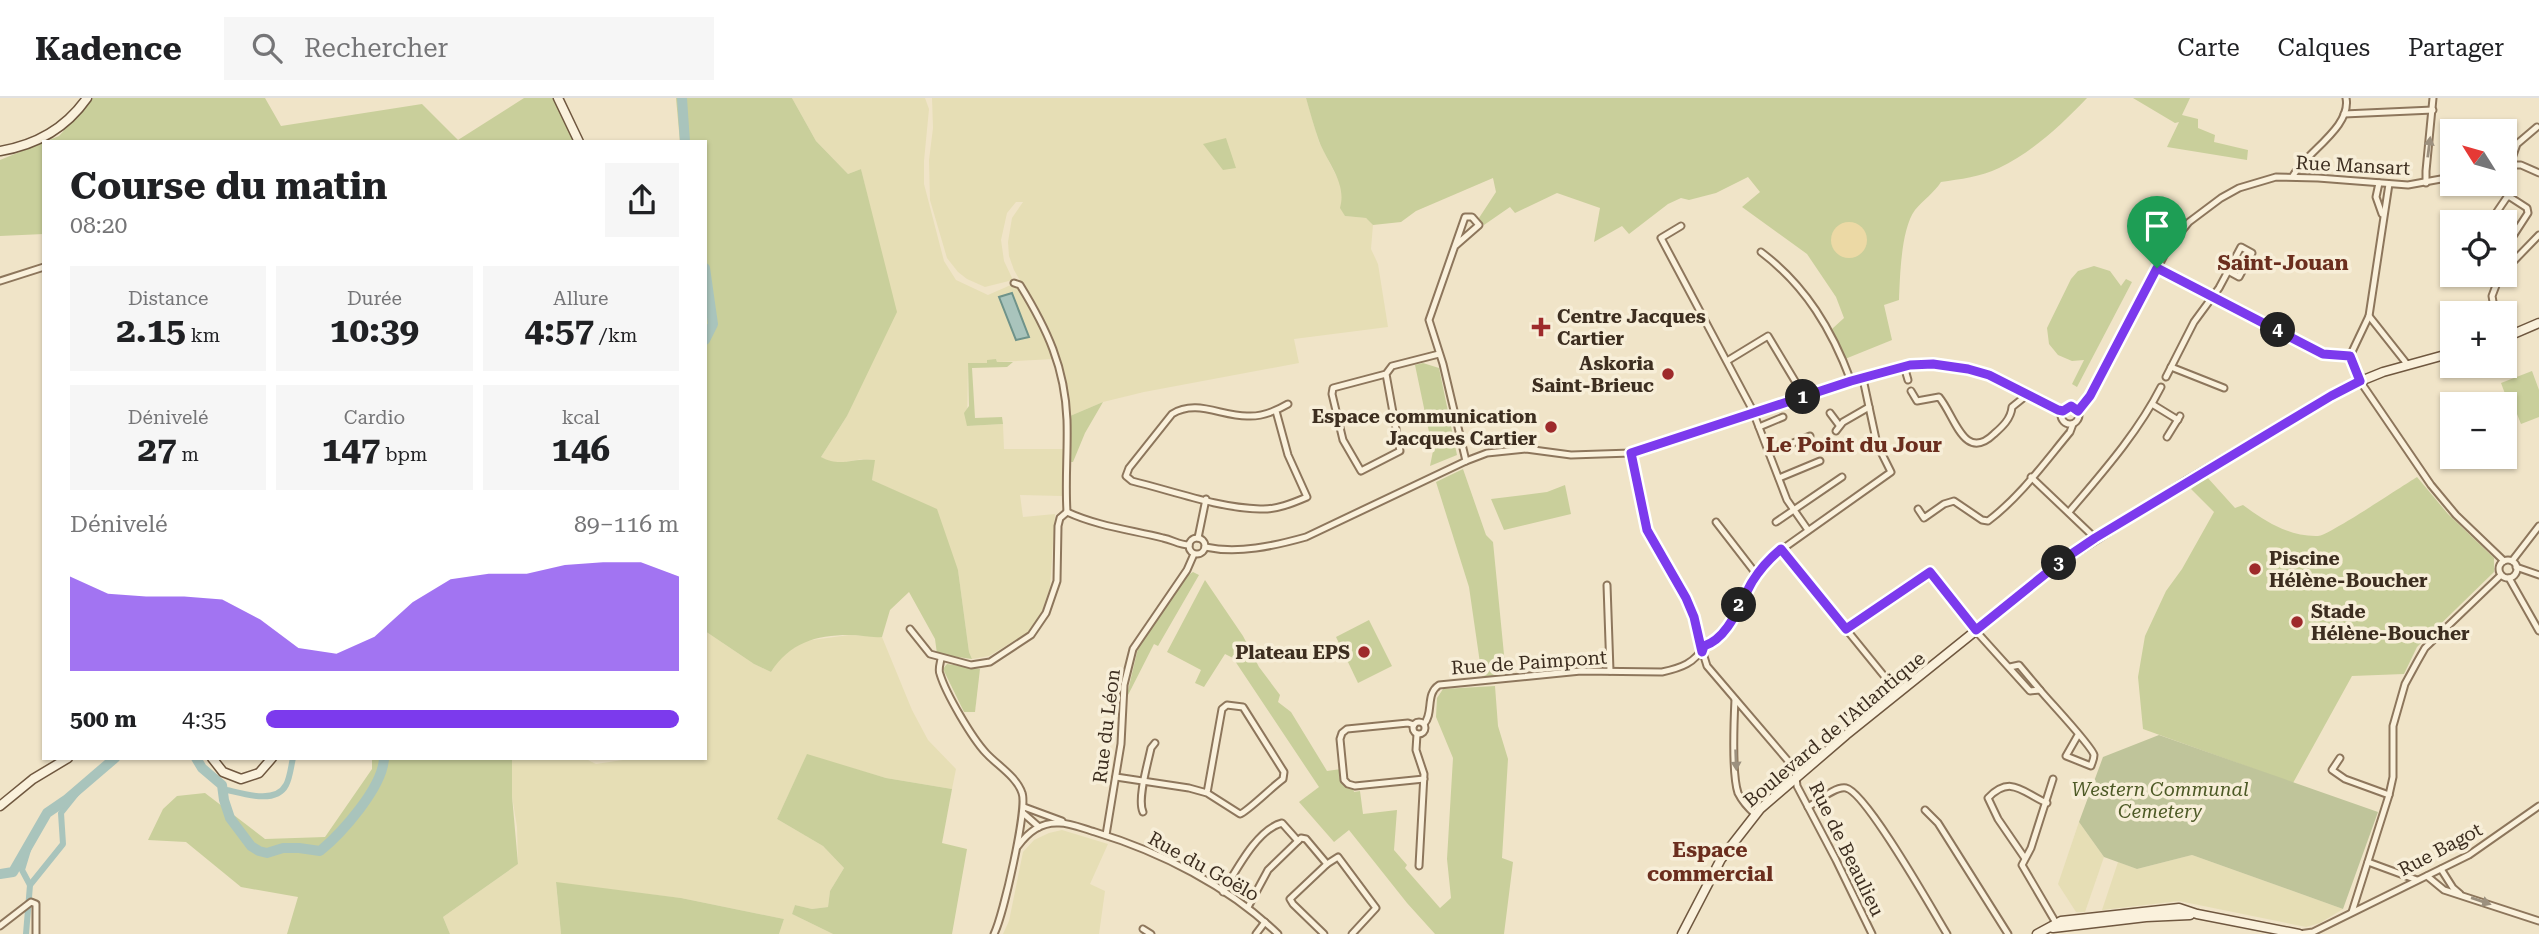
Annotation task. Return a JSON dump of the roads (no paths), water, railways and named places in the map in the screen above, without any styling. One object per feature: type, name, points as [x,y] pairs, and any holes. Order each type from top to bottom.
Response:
[{"type":"main road","points":[[0,150],[15,148],[53,132],[67,121],[87,98]]},
{"type":"main road","points":[[558,98],[578,140]]},
{"type":"main road","points":[[2517,332],[2539,323]]},
{"type":"main road","name":"Boulevard de l'Atlantique","points":[[1682,934],[1721,859],[1755,814],[1796,777],[2064,559],[2320,402],[2360,381],[2407,364],[2440,357]]},
{"type":"main road","points":[[0,806],[33,779],[65,760]]},
{"type":"main road","points":[[214,760],[223,772],[241,779],[259,773],[270,760]]},
{"type":"main road","points":[[2040,932],[2056,923],[2091,916],[2179,908],[2269,931],[2299,934]]},
{"type":"main road","points":[[2040,932],[2091,922],[2197,914]]},
{"type":"street","points":[[2293,176],[2298,167],[2326,140],[2344,114],[2346,98]]},
{"type":"street","points":[[2427,183],[2433,98]]},
{"type":"street","points":[[2344,114],[2433,110]]},
{"type":"street","points":[[2517,144],[2538,127]]},
{"type":"street","points":[[2517,165],[2539,173]]},
{"type":"street","name":"Rue Mansart","points":[[2078,411],[2090,396],[2176,236],[2208,206],[2248,185],[2276,177],[2389,184],[2440,180]]},
{"type":"street","points":[[2379,183],[2376,197],[2383,221]]},
{"type":"street","points":[[2389,184],[2369,316],[2350,356],[2360,381],[2431,485],[2456,515],[2504,561],[2539,575]]},
{"type":"street","points":[[2499,210],[2508,197],[2527,208],[2528,213],[2517,230]]},
{"type":"street","points":[[1455,246],[1479,225],[1472,217],[1465,217],[1429,320],[1466,461]]},
{"type":"street","points":[[1681,226],[1661,238],[1754,414],[1787,500],[1808,530]]},
{"type":"street","points":[[2517,258],[2539,235]]},
{"type":"street","points":[[2166,377],[2198,316],[2213,297],[2241,247],[2252,253],[2239,277],[2228,271]]},
{"type":"street","points":[[1761,252],[1795,283],[1817,311],[1833,337],[1851,381]]},
{"type":"street","points":[[0,281],[42,268]]},
{"type":"street","points":[[2157,268],[2323,354],[2350,356]]},
{"type":"street","points":[[1014,283],[1020,285],[1049,334],[1061,378],[1067,418],[1067,512]]},
{"type":"street","points":[[2369,316],[2407,364]]},
{"type":"street","points":[[1727,360],[1768,336],[1804,396]]},
{"type":"street","points":[[1386,374],[1400,451],[1361,471],[1343,440],[1332,394],[1333,388],[1386,374],[1392,366],[1439,354]]},
{"type":"street","points":[[1205,547],[1255,547],[1306,537],[1487,453],[1526,449],[1571,455],[1631,453],[1905,366],[1933,364],[1968,369],[1989,375],[2063,411]]},
{"type":"street","points":[[1905,366],[1908,380]]},
{"type":"street","points":[[2171,367],[2224,388]]},
{"type":"street","points":[[1830,413],[1838,428],[1869,407],[1863,379]]},
{"type":"street","points":[[2069,512],[2108,468],[2161,387]]},
{"type":"street","points":[[1911,391],[1917,401],[1940,397],[1966,441],[1976,444],[1986,442],[1999,430],[2011,415],[2012,407],[2027,395]]},
{"type":"street","points":[[1276,411],[1287,455],[1307,497],[1278,507],[1262,509],[1206,499],[1132,481],[1126,476],[1129,468],[1178,410],[1197,407],[1248,416],[1276,411],[1288,404]]},
{"type":"street","points":[[2152,404],[2179,418],[2167,437]]},
{"type":"street","points":[[1917,509],[1924,518],[1944,504],[1954,502],[1982,520],[1988,520],[2001,510],[2070,432],[2079,418],[2078,411],[2071,406],[2063,411],[2061,416],[2064,422],[2073,424]]},
{"type":"street","name":"Rue de Paimpont","points":[[1424,724],[1428,720],[1431,692],[1438,685],[1581,671],[1662,672],[1698,658],[1704,646],[1711,644],[1724,633],[1765,564],[1781,549],[1891,472],[1877,444],[1869,407]]},
{"type":"street","points":[[1759,427],[1783,417]]},
{"type":"street","points":[[1769,453],[1810,436]]},
{"type":"street","name":"Rue de Beaulieu","points":[[1631,453],[1647,530],[1686,598],[1707,666],[1794,767],[1797,786],[1872,934]]},
{"type":"street","points":[[1779,478],[1820,461]]},
{"type":"street","points":[[1776,522],[1842,477]]},
{"type":"street","points":[[2031,477],[2095,538]]},
{"type":"street","points":[[1198,538],[1206,499]]},
{"type":"street","points":[[1067,512],[1189,545]]},
{"type":"street","points":[[910,629],[930,654],[942,659],[981,666],[1031,635],[1038,629],[1046,613],[1057,581],[1058,526],[1060,517],[1067,512]]},
{"type":"street","points":[[1716,522],[1757,575]]},
{"type":"street","points":[[2509,578],[2514,575],[2514,564],[2539,526]]},
{"type":"street","points":[[1189,545],[1192,540],[1198,538]]},
{"type":"street","points":[[1189,545],[1194,554],[1201,554],[1205,547],[1203,541],[1198,538]]},
{"type":"street","points":[[1781,549],[1898,693]]},
{"type":"street","name":"Rue du Léon","points":[[1106,835],[1121,744],[1124,685],[1133,649],[1187,570],[1194,554]]},
{"type":"street","points":[[2501,575],[2499,567],[2504,561]]},
{"type":"street","points":[[1846,629],[1930,572],[2030,691],[2040,690],[2078,734],[2093,752],[2091,766],[2066,756],[2078,734]]},
{"type":"street","points":[[2501,575],[2509,578],[2539,631]]},
{"type":"street","points":[[2352,912],[2389,795],[2393,777],[2393,726],[2405,684],[2425,648],[2501,575]]},
{"type":"street","points":[[1607,585],[1610,671]]},
{"type":"street","points":[[942,659],[939,672],[978,744],[1018,785],[1024,795],[1017,848],[1001,919],[994,934]]},
{"type":"street","points":[[1735,699],[1733,729],[1737,789],[1741,799],[1755,814]]},
{"type":"street","points":[[1116,777],[1207,793],[1240,814],[1245,813],[1255,800],[1283,779],[1284,772],[1243,708],[1235,705],[1224,705],[1222,709],[1207,793]]},
{"type":"street","points":[[1417,734],[1424,732],[1424,724],[1419,722],[1414,725],[1408,723],[1347,729],[1340,739],[1344,780],[1355,786],[1424,779]]},
{"type":"street","points":[[1414,725],[1417,734],[1416,750],[1424,779],[1419,866]]},
{"type":"street","points":[[1143,812],[1141,807],[1154,743]]},
{"type":"street","points":[[2340,758],[2332,770],[2345,779],[2389,795]]},
{"type":"street","points":[[2053,779],[2031,848],[2022,865],[2056,923]]},
{"type":"street","points":[[2024,857],[1998,820],[1988,799],[2005,786],[2012,785],[2047,803]]},
{"type":"street","points":[[1808,807],[1839,788],[1848,788],[1855,793],[1884,830],[1947,934]]},
{"type":"street","name":"Rue Bagot","points":[[2312,933],[2478,849],[2539,806]]},
{"type":"street","points":[[1017,848],[1029,833],[1039,827],[1023,810]]},
{"type":"street","name":"Rue du Goëlo","points":[[1023,810],[1106,835],[1158,855],[1248,907],[1278,934]]},
{"type":"street","points":[[1925,810],[1938,823],[2008,934]]},
{"type":"street","name":"Rue du Goëlo","points":[[1039,827],[1058,822],[1068,824]]},
{"type":"street","points":[[1223,892],[1250,848],[1275,825],[1282,823],[1298,841]]},
{"type":"street","points":[[1248,907],[1268,870],[1301,838],[1306,839],[1327,864]]},
{"type":"street","points":[[1324,934],[1290,899],[1338,857],[1377,908],[1352,934]]},
{"type":"street","points":[[2368,862],[2417,880]]},
{"type":"street","points":[[2441,869],[2461,895]]},
{"type":"street","points":[[2427,876],[2444,890],[2539,921]]},
{"type":"street","points":[[0,926],[31,902],[36,904],[37,908],[36,934]]},
{"type":"street","points":[[2532,918],[2539,912]]},
{"type":"street","points":[[1256,934],[1265,922]]},
{"type":"street","points":[[1143,929],[1151,934]]},
{"type":"street","points":[[2299,934],[2312,933]]},
{"type":"water","points":[[1012,293],[1029,337],[1016,340],[999,297]]},
{"type":"waterway","points":[[682,98],[685,140]]},
{"type":"waterway","points":[[707,282],[713,324],[707,336]]},
{"type":"waterway","points":[[0,874],[13,872],[47,813],[113,760]]},
{"type":"waterway","points":[[197,760],[202,768],[222,785],[230,818],[251,846],[267,853],[283,848],[320,851],[360,809],[377,782],[384,760]]},
{"type":"waterway","points":[[222,789],[256,796],[274,795],[286,785],[293,760]]},
{"type":"waterway","points":[[30,885],[63,844],[61,813],[85,783]]},
{"type":"waterway","points":[[26,934],[30,885],[22,870],[32,837]]},
{"type":"place","name":"Centre Jacques Cartier","points":[[1541,327]]},
{"type":"place","name":"Askoria Saint-Brieuc","points":[[1668,374]]},
{"type":"place","name":"Espace communication Jacques Cartier","points":[[1551,427]]},
{"type":"place","name":"Piscine Hélène-Boucher","points":[[2255,569]]},
{"type":"place","name":"Stade Hélène-Boucher","points":[[2297,622]]},
{"type":"place","name":"Plateau EPS","points":[[1364,652]]},
{"type":"district","name":"Saint-Jouan","points":[[2283,263]]},
{"type":"district","name":"Le Point du Jour","points":[[1854,445]]},
{"type":"district","name":"Espace commercial","points":[[1710,862]]},
{"type":"park label","name":"Western Communal Cemetery","points":[[2160,800]]}]
